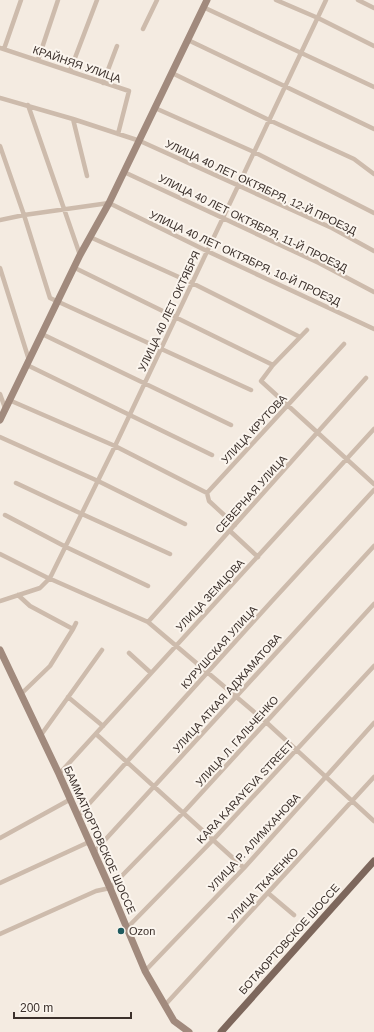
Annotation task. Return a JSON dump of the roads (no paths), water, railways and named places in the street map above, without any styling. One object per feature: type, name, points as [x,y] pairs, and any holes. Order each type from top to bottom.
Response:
[{"type":"main road","name":"БОТАЮРТОВСКОЕ ШОССЕ","points":[[221,1032],[374,861]]},
{"type":"street","points":[[2,48],[21,0]]},
{"type":"street","points":[[38,60],[58,0]]},
{"type":"street","points":[[70,72],[97,0]]},
{"type":"street","points":[[143,29],[157,0]]},
{"type":"street","points":[[276,0],[318,18],[374,46]]},
{"type":"street","name":"УЛИЦА 40 ЛЕТ ОКТЯБРЯ","points":[[0,601],[40,588],[50,578],[115,446],[326,0]]},
{"type":"street","points":[[358,0],[374,8]]},
{"type":"street","points":[[0,420],[80,255],[109,203],[140,141],[205,3],[301,53],[374,87]]},
{"type":"street","points":[[188,40],[374,129]]},
{"type":"street","points":[[103,82],[117,46]]},
{"type":"street","name":"КРАЙНЯЯ УЛИЦА","points":[[2,48],[129,91],[118,134]]},
{"type":"street","points":[[172,73],[354,159],[374,174]]},
{"type":"street","name":"УЛИЦА 40 ЛЕТ ОКТЯБРЯ, 12-Й ПРОЕЗД","points":[[0,98],[28,105],[140,141],[332,228],[374,250]]},
{"type":"street","points":[[28,105],[80,255]]},
{"type":"street","points":[[155,108],[254,152],[374,213]]},
{"type":"street","points":[[73,119],[87,176]]},
{"type":"street","points":[[0,146],[2,158],[24,214],[50,298],[251,390]]},
{"type":"street","name":"УЛИЦА 40 ЛЕТ ОКТЯБРЯ, 11-Й ПРОЕЗД","points":[[124,172],[319,263],[374,292]]},
{"type":"street","points":[[0,220],[24,214],[109,203]]},
{"type":"street","name":"УЛИЦА 40 ЛЕТ ОКТЯБРЯ, 10-Й ПРОЕЗД","points":[[109,203],[207,251],[374,329]]},
{"type":"street","points":[[90,237],[192,283],[298,336]]},
{"type":"street","points":[[0,268],[28,363],[212,455]]},
{"type":"street","points":[[75,268],[273,365]]},
{"type":"street","points":[[307,330],[273,365],[261,381],[374,484]]},
{"type":"street","points":[[42,334],[231,425]]},
{"type":"street","name":"УЛИЦА КРУТОВА","points":[[207,493],[344,344]]},
{"type":"street","name":"СЕВЕРНАЯ УЛИЦА","points":[[148,622],[366,378]]},
{"type":"street","points":[[0,394],[5,408]]},
{"type":"street","points":[[9,400],[115,446],[207,493],[209,501],[235,525]]},
{"type":"street","name":"УЛИЦА ЗЕМЦОВА","points":[[60,774],[102,726],[374,429]]},
{"type":"street","points":[[0,437],[98,481],[185,524]]},
{"type":"street","points":[[16,483],[170,554]]},
{"type":"street","name":"КУРУШСКАЯ УЛИЦА","points":[[78,816],[374,490]]},
{"type":"street","points":[[5,515],[66,547],[148,586]]},
{"type":"street","points":[[230,531],[258,557]]},
{"type":"street","name":"УЛИЦА АТКАЯ АДЖАМАТОВА","points":[[94,852],[374,546]]},
{"type":"street","points":[[0,554],[148,622],[297,749],[374,821]]},
{"type":"street","points":[[18,595],[30,606],[73,629]]},
{"type":"street","name":"УЛИЦА Л. ГАЛЬЧЕНКО","points":[[110,888],[183,813],[374,604]]},
{"type":"street","points":[[21,694],[50,666],[76,624]]},
{"type":"street","name":"БАММАТЮРТОВСКОЕ ШОССЕ","points":[[0,650],[60,774],[145,971],[174,1021],[189,1032]]},
{"type":"street","points":[[41,735],[102,650]]},
{"type":"street","points":[[129,653],[151,673]]},
{"type":"street","name":"KARA KARAYEVA STREET","points":[[127,928],[213,840],[374,666]]},
{"type":"street","points":[[68,697],[102,726]]},
{"type":"street","name":"УЛИЦА Р. АЛИМХАНОВА","points":[[145,971],[244,868],[374,723]]},
{"type":"street","points":[[96,734],[244,868]]},
{"type":"street","name":"УЛИЦА ТКАЧЕНКО","points":[[165,1005],[374,777]]},
{"type":"street","points":[[0,838],[71,799]]},
{"type":"street","points":[[0,883],[89,842]]},
{"type":"street","points":[[0,934],[96,891],[110,888]]},
{"type":"street","points":[[268,893],[294,915]]},
{"type":"place","name":"Ozon","points":[[121,931]]}]
